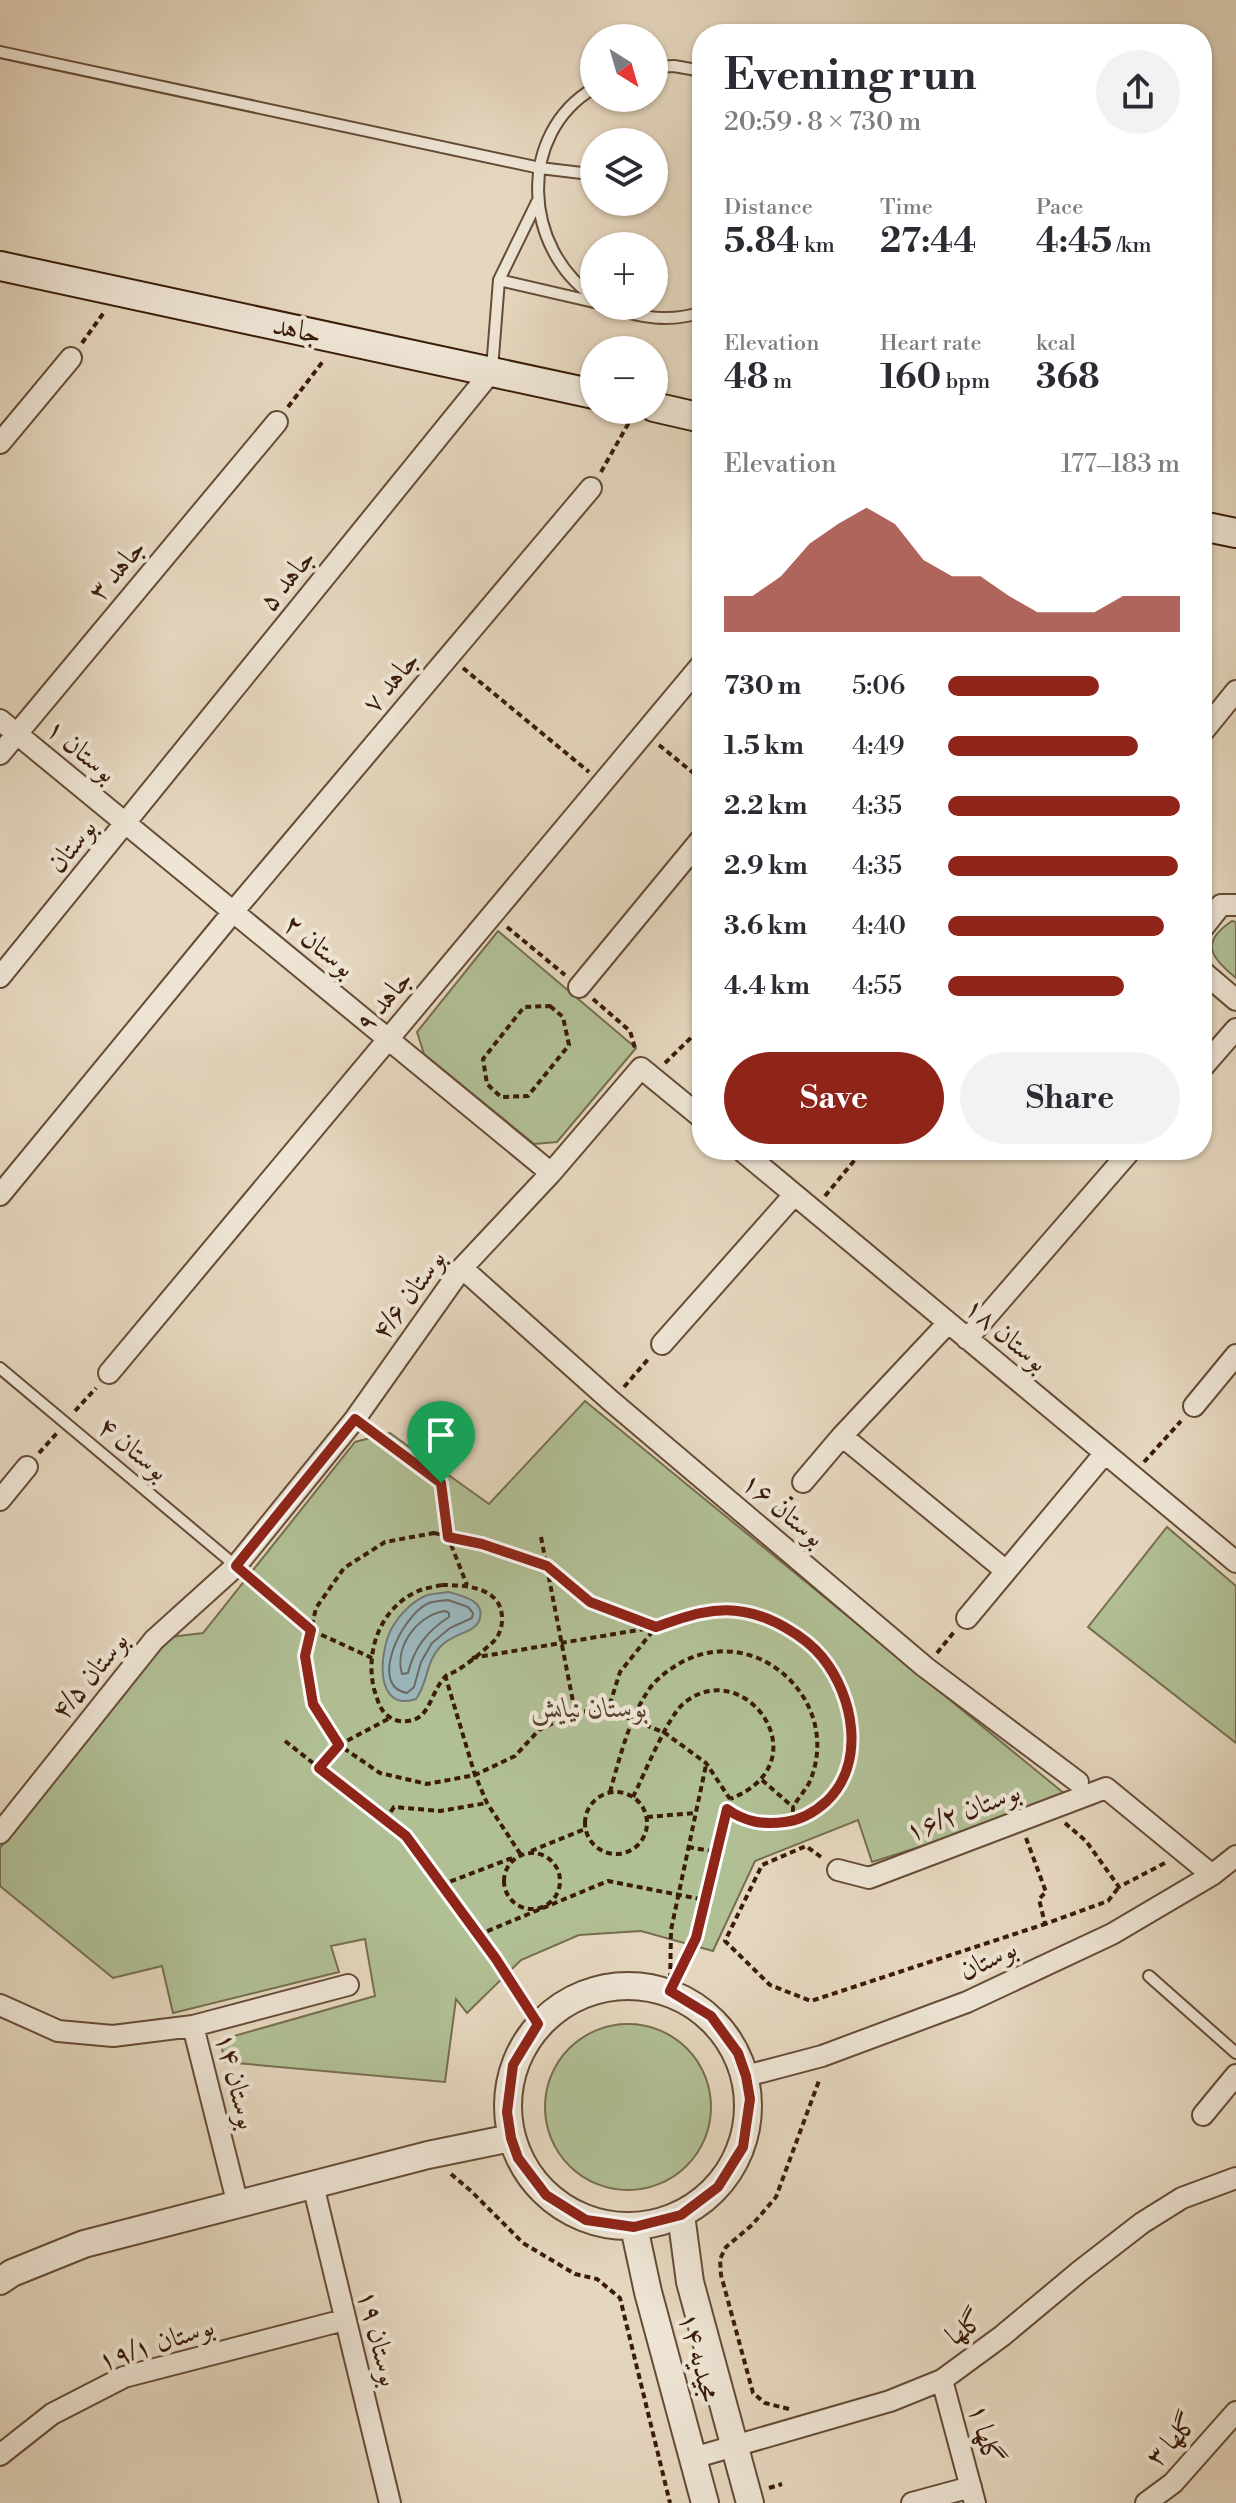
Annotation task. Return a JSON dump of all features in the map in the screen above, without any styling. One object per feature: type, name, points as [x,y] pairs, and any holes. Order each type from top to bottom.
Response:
[{"type":"main road","name":"جاهد","points":[[0,266],[580,391]]},
{"type":"main road","points":[[668,410],[692,416]]},
{"type":"main road","points":[[1212,528],[1236,533]]},
{"type":"street","points":[[0,443],[71,358]]},
{"type":"street","name":"جاهد ۵","points":[[126,824],[491,372]]},
{"type":"street","name":"جاهد ۳","points":[[0,754],[277,422]]},
{"type":"street","name":"جاهد ۷","points":[[0,1195],[233,912],[591,488]]},
{"type":"street","name":"جاهد ۹","points":[[109,1373],[692,676]]},
{"type":"street","points":[[1212,722],[1234,698]]},
{"type":"street","name":"بوستان ۱","points":[[0,720],[126,824]]},
{"type":"street","name":"بوستان ۲","points":[[126,824],[551,1173]]},
{"type":"street","name":"بوستان","points":[[0,977],[126,824]]},
{"type":"street","points":[[579,987],[692,850]]},
{"type":"street","points":[[1212,915],[1221,905],[1236,905]]},
{"type":"street","points":[[1212,980],[1236,1000]]},
{"type":"street","points":[[1212,1057],[1236,1029]]},
{"type":"street","points":[[646,1072],[692,1110]]},
{"type":"street","name":"بوستان ۴/۶","points":[[236,1566],[355,1419],[462,1268],[646,1072]]},
{"type":"street","name":"بوستان ۱۸","points":[[753,1160],[1236,1562]]},
{"type":"street","points":[[967,1339],[1122,1160]]},
{"type":"street","points":[[662,1344],[794,1195]]},
{"type":"street","name":"بوستان ۱۶","points":[[462,1268],[611,1401],[925,1667],[1078,1782]]},
{"type":"street","points":[[803,1482],[948,1323]]},
{"type":"street","points":[[1194,1406],[1236,1355]]},
{"type":"street","points":[[842,1436],[1006,1571]]},
{"type":"street","points":[[967,1618],[1105,1453]]},
{"type":"street","points":[[0,1500],[27,1467]]},
{"type":"street","name":"بوستان ۴/۵","points":[[0,1833],[154,1640],[236,1566]]},
{"type":"street","name":"بوستان ۱۶/۲","points":[[838,1870],[869,1878],[1106,1788],[1185,1853]]},
{"type":"street","points":[[1185,1853],[1212,1875]]},
{"type":"street","name":"بوستان","points":[[746,2076],[822,2056],[967,2002],[1112,1934],[1212,1875],[1236,1856]]},
{"type":"street","points":[[623,1984],[670,1991],[711,2016],[738,2053],[750,2099],[743,2147],[718,2187],[681,2215],[634,2227],[586,2220],[546,2195],[518,2158],[507,2112],[513,2065],[538,2024],[576,1996],[623,1984]]},
{"type":"street","points":[[193,2026],[348,1985]]},
{"type":"street","name":"بوستان ۱۴","points":[[0,2005],[58,2031],[113,2036],[193,2026],[238,2205]]},
{"type":"street","points":[[1203,2115],[1236,2075]]},
{"type":"street","points":[[0,2281],[12,2273],[84,2244],[428,2155],[511,2138]]},
{"type":"street","name":"گلها","points":[[693,2458],[890,2401],[942,2380],[1002,2336],[1142,2223],[1182,2198],[1236,2178]]},
{"type":"street","name":"بوستان ۱۹","points":[[313,2185],[390,2503]]},
{"type":"street","points":[[681,2215],[690,2282],[750,2503]]},
{"type":"street","name":"مجیدیه ۱۴","points":[[634,2227],[648,2292],[705,2503]]},
{"type":"street","name":"بوستان ۱۹/۱","points":[[0,2455],[52,2414],[124,2377],[344,2320]]},
{"type":"street","name":"گلها ۱","points":[[942,2380],[973,2495]]},
{"type":"street","name":"گلها ۳","points":[[1146,2503],[1173,2483],[1236,2412]]},
{"type":"street","points":[[912,2503],[973,2495]]},
{"type":"lane","points":[[0,52],[540,168],[580,173]]},
{"type":"lane","points":[[668,66],[692,69]]},
{"type":"lane","points":[[580,100],[566,113],[549,139],[540,168],[537,200],[541,225],[551,249],[564,271],[580,287]]},
{"type":"lane","points":[[491,372],[499,280],[537,200]]},
{"type":"lane","points":[[499,280],[580,297]]},
{"type":"lane","points":[[668,318],[692,315]]},
{"type":"lane","name":"بوستان ۴","points":[[0,1368],[236,1566]]},
{"type":"lane","points":[[1149,1976],[1236,2053]]},
{"type":"path","points":[[71,358],[120,291]]},
{"type":"path","points":[[277,422],[340,339]]},
{"type":"path","points":[[591,488],[628,424]]},
{"type":"path","points":[[449,656],[603,784]]},
{"type":"path","points":[[645,733],[692,772]]},
{"type":"path","points":[[550,1006],[563,1017],[569,1045],[528,1096],[501,1097],[495,1091],[487,1084],[483,1059],[524,1007],[550,1006]]},
{"type":"path","points":[[646,1072],[692,1035]]},
{"type":"path","points":[[813,1210],[855,1160]]},
{"type":"path","points":[[611,1401],[662,1344]]},
{"type":"path","points":[[1132,1476],[1194,1406]]},
{"type":"path","points":[[355,1419],[441,1483],[448,1537],[467,1585]]},
{"type":"path","points":[[764,1532],[803,1482]]},
{"type":"path","points":[[656,1627],[590,1602],[547,1566],[482,1544],[434,1533],[385,1542],[344,1568],[316,1608],[305,1656],[313,1704],[339,1745],[380,1773],[427,1784],[475,1775],[515,1756],[539,1730],[575,1712],[608,1710],[665,1733],[706,1763],[730,1799]]},
{"type":"path","points":[[541,1537],[575,1712]]},
{"type":"path","points":[[236,1566],[311,1630],[372,1658]]},
{"type":"path","points":[[319,1768],[339,1745],[390,1718],[406,1721],[421,1715],[445,1675],[454,1672],[494,1641],[502,1622],[497,1601],[490,1593],[467,1585],[442,1585],[418,1592],[397,1605],[381,1625],[372,1648],[371,1673],[379,1705],[390,1718]]},
{"type":"path","points":[[472,1658],[656,1627],[699,1612],[744,1612],[787,1627],[822,1657],[844,1696],[853,1740],[849,1767],[837,1791],[818,1810],[793,1821],[767,1824],[741,1819],[727,1809]]},
{"type":"path","points":[[925,1667],[967,1618]]},
{"type":"path","points":[[608,1710],[620,1672],[656,1627]]},
{"type":"path","points":[[610,1792],[647,1693],[668,1670],[681,1663],[695,1656],[725,1651],[755,1656],[782,1670],[802,1693],[815,1721],[817,1751],[810,1781],[793,1807],[793,1821]]},
{"type":"path","points":[[445,1675],[475,1775],[487,1803],[521,1855]]},
{"type":"path","points":[[633,1797],[671,1717],[683,1703],[699,1694],[716,1691],[734,1693],[750,1701],[763,1713],[771,1729],[774,1746],[762,1780],[749,1792],[730,1799]]},
{"type":"path","points":[[285,1741],[406,1836],[538,2024]]},
{"type":"path","points":[[670,1991],[671,1930],[706,1763]]},
{"type":"path","points":[[762,1780],[793,1807]]},
{"type":"path","points":[[610,1792],[622,1792],[633,1797],[642,1805],[647,1817],[647,1829],[642,1840],[622,1854],[610,1854],[598,1849],[585,1829],[585,1817],[590,1806],[598,1797],[610,1792]]},
{"type":"path","points":[[670,1991],[696,1938],[730,1799]]},
{"type":"path","points":[[385,1820],[394,1807],[440,1811],[487,1803]]},
{"type":"path","points":[[1049,1810],[1086,1841],[1119,1887]]},
{"type":"path","points":[[647,1817],[695,1813]]},
{"type":"path","points":[[1020,1821],[1046,1892],[1039,1899],[1045,1924]]},
{"type":"path","points":[[441,1885],[585,1829]]},
{"type":"path","points":[[838,1870],[806,1846],[762,1865],[725,1941],[770,1985],[811,2001],[1108,1901],[1119,1887],[1185,1853]]},
{"type":"path","points":[[688,1847],[717,1852]]},
{"type":"path","points":[[521,1855],[543,1855],[558,1870],[558,1892],[543,1907],[521,1907],[506,1892],[506,1870],[521,1855]]},
{"type":"path","points":[[478,1935],[608,1881],[705,1900]]},
{"type":"path","points":[[795,2429],[789,2407],[765,2403],[753,2393],[721,2275],[720,2259],[726,2247],[752,2225],[776,2197],[819,2082],[822,2056]]},
{"type":"path","points":[[428,2155],[471,2191],[523,2243],[575,2274],[597,2279],[620,2298],[670,2503]]},
{"type":"green space","points":[[1232,921],[1236,922],[1236,978],[1212,950],[1215,936]]},
{"type":"green space","points":[[498,931],[636,1048],[557,1142],[534,1144],[424,1054],[417,1032]]},
{"type":"green space","name":"بوستان نیایش","points":[[585,1401],[1071,1799],[872,1862],[858,1820],[755,1861],[713,1951],[641,1931],[579,1935],[521,1960],[467,2013],[456,1999],[445,2082],[225,2062],[220,2040],[375,1996],[365,1939],[331,1946],[339,1972],[173,2013],[162,1966],[113,1978],[0,1886],[0,1848],[162,1638],[203,1633],[355,1442],[390,1433],[489,1504]]},
{"type":"green space","points":[[1167,1527],[1236,1586],[1236,1743],[1088,1627]]},
{"type":"green space","points":[[628,2024],[660,2030],[687,2048],[705,2075],[711,2107],[705,2139],[687,2166],[660,2184],[628,2190],[596,2184],[569,2166],[551,2139],[545,2107],[551,2075],[569,2048],[596,2030]]},
{"type":"water","points":[[449,1592],[476,1603],[481,1612],[478,1622],[473,1628],[448,1640],[435,1653],[416,1699],[402,1701],[392,1697],[386,1688],[383,1663],[393,1626],[420,1599]]},
{"type":"route","points":[[355,1419],[441,1483],[448,1537],[482,1544],[547,1566],[590,1602],[656,1627],[699,1612],[744,1612],[787,1627],[822,1657],[844,1696],[853,1740],[849,1767],[837,1791],[818,1810],[793,1821],[767,1824],[741,1819],[727,1809],[696,1938],[670,1991],[711,2016],[738,2053],[750,2099],[743,2147],[718,2187],[681,2215],[634,2227],[586,2220],[546,2195],[518,2158],[507,2112],[513,2065],[538,2024],[496,1959],[406,1836],[319,1768],[339,1745],[313,1704],[305,1656],[311,1630],[236,1566],[355,1419]]}]
